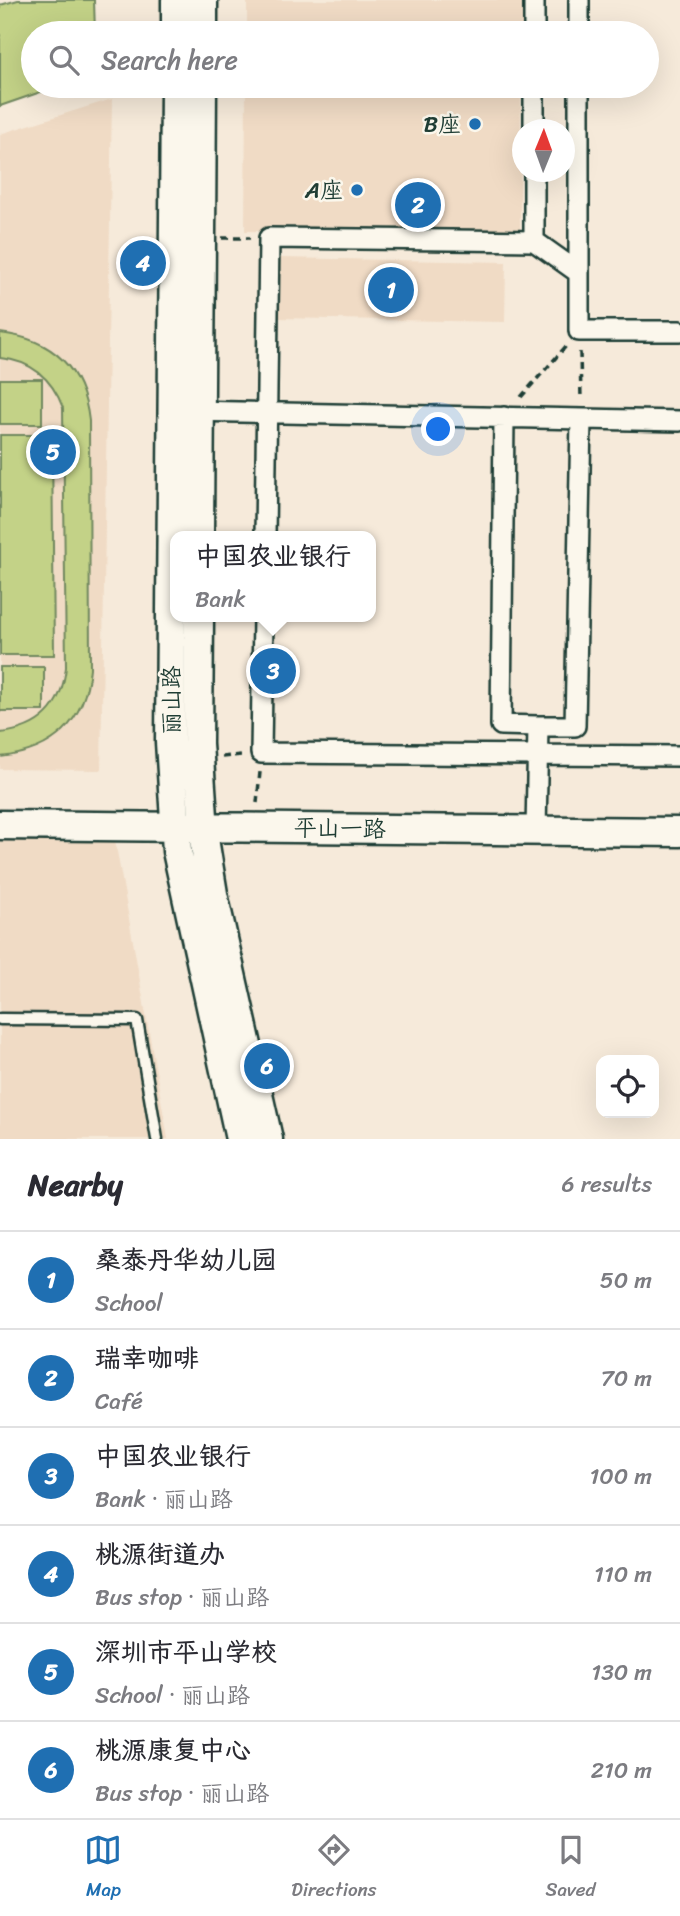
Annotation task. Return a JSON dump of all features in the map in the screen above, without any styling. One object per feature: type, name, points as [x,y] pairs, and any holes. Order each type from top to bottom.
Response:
[{"type":"street","points":[[176,0],[176,21]]},
{"type":"street","points":[[203,0],[203,21]]},
{"type":"street","points":[[534,0],[534,21]]},
{"type":"street","points":[[579,0],[579,21]]},
{"type":"street","name":"丽山路","points":[[176,98],[187,411],[199,531]]},
{"type":"street","name":"丽山路","points":[[181,531],[201,238],[202,98]]},
{"type":"street","points":[[534,98],[534,119]]},
{"type":"street","points":[[579,98],[579,331],[680,331]]},
{"type":"street","points":[[534,182],[534,241]]},
{"type":"street","points":[[265,531],[269,239],[534,241],[579,273]]},
{"type":"street","points":[[187,411],[680,421]]},
{"type":"street","points":[[503,417],[501,725],[538,726],[575,726],[581,419]]},
{"type":"street","name":"丽山路","points":[[176,622],[170,742],[174,817],[187,904],[240,1139]]},
{"type":"street","name":"丽山路","points":[[199,622],[199,760],[213,894],[268,1139]]},
{"type":"street","points":[[263,622],[261,752],[680,756]]},
{"type":"street","points":[[536,821],[538,726]]},
{"type":"street","name":"平山一路","points":[[0,806],[174,817]]},
{"type":"street","name":"平山一路","points":[[203,817],[256,809],[536,821],[680,832]]},
{"type":"street","name":"平山一路","points":[[0,825],[174,817],[536,821],[680,813]]},
{"type":"lane","points":[[0,1019],[137,1020],[157,1139]]},
{"type":"path","points":[[201,238],[269,239]]},
{"type":"path","points":[[503,417],[579,331]]},
{"type":"path","points":[[579,331],[581,419]]},
{"type":"path","points":[[199,760],[261,752],[256,809]]},
{"type":"shaded area","points":[[247,0],[522,0],[522,21],[247,21]]},
{"type":"shaded area","points":[[246,98],[521,98],[521,119],[512,119],[512,182],[520,182],[520,234],[245,231]]},
{"type":"shaded area","points":[[112,99],[101,770],[0,769],[0,134]]},
{"type":"shaded area","points":[[278,258],[506,262],[505,322],[276,318]]},
{"type":"shaded area","points":[[0,840],[115,840],[168,1139],[0,1139]]},
{"type":"green space","points":[[18,0],[94,0],[95,21],[21,21],[21,98],[23,98],[0,106],[0,5]]},
{"type":"green space","points":[[0,333],[35,342],[62,359],[72,371],[86,402],[89,421],[90,668],[81,704],[74,719],[63,731],[36,748],[0,757],[0,733],[27,727],[46,714],[60,694],[66,667],[63,408],[53,388],[39,373],[22,363],[0,358]]},
{"type":"green space","points":[[0,379],[42,379],[42,424],[0,424]]},
{"type":"green space","points":[[0,435],[52,435],[54,655],[0,655]]},
{"type":"green space","points":[[0,667],[44,667],[44,711],[0,711]]},
{"type":"place","name":"B座","points":[[475,124]]},
{"type":"place","name":"A座","points":[[357,190]]},
{"type":"place","name":"瑞幸咖啡","points":[[418,205]]},
{"type":"place","name":"桃源街道办","points":[[143,263]]},
{"type":"place","name":"桑泰丹华幼儿园","points":[[391,290]]},
{"type":"place","name":"深圳市平山学校","points":[[53,452]]},
{"type":"place","name":"中国农业银行","points":[[273,671]]},
{"type":"place","name":"桃源康复中心","points":[[267,1066]]}]
